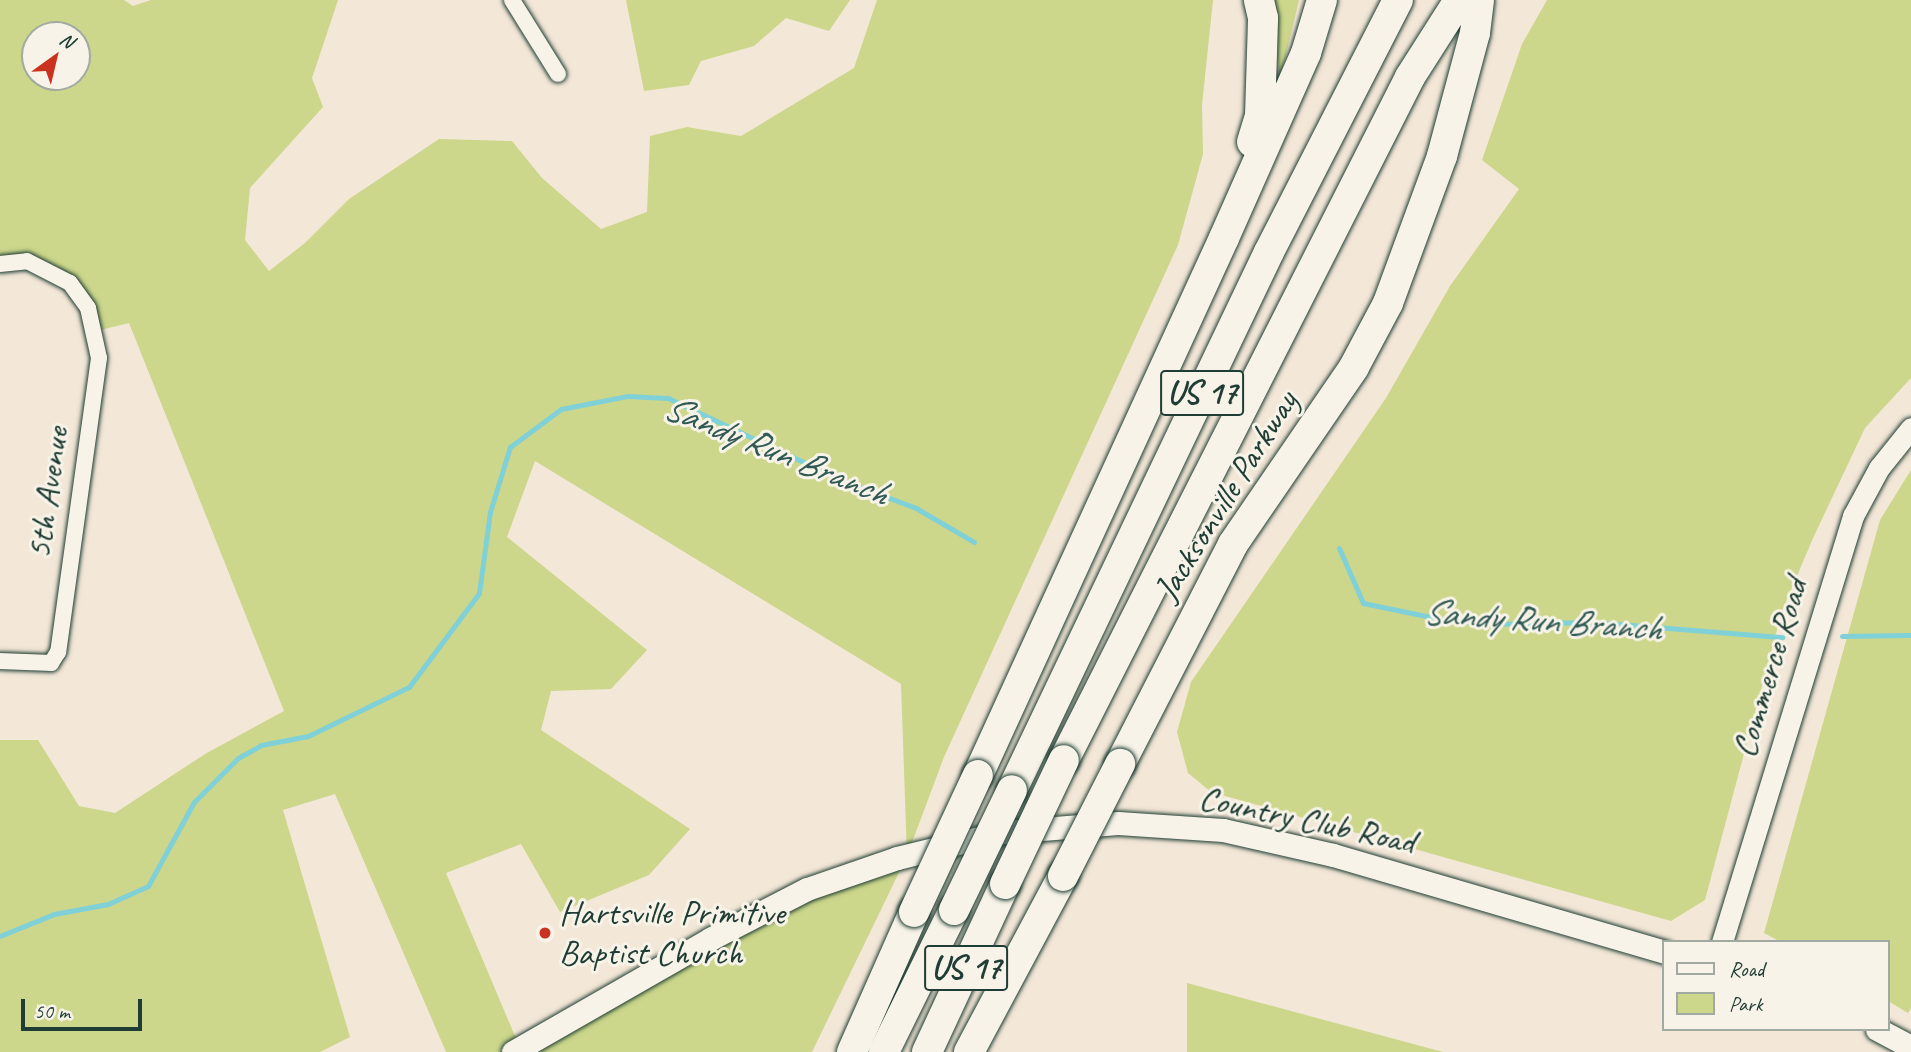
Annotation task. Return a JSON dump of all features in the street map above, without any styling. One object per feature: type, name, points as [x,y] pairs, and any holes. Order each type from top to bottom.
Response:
[{"type":"highway","points":[[1224,238],[1260,116],[1264,18],[1259,0]]},
{"type":"highway","points":[[852,1052],[1224,238],[1306,53],[1322,0]]},
{"type":"highway","name":"US 17","points":[[884,1052],[1287,215],[1398,0]]},
{"type":"highway","name":"US 17","points":[[927,1052],[1064,760],[1410,77],[1459,0]]},
{"type":"highway","name":"Jacksonville Parkway","points":[[969,1052],[1063,876],[1233,544],[1354,367],[1388,303],[1441,156],[1475,33],[1479,0]]},
{"type":"main road","name":"Country Club Road","points":[[513,1052],[710,939],[807,889],[897,858],[1004,832],[1118,822],[1223,830],[1334,855],[1662,951]]},
{"type":"main road","points":[[1881,1031],[1911,1047]]},
{"type":"street","points":[[512,0],[558,74]]},
{"type":"street","name":"5th Avenue","points":[[0,264],[27,261],[70,284],[96,331],[99,358],[58,652],[51,663],[0,661]]},
{"type":"street","name":"Commerce Road","points":[[1723,940],[1853,516],[1879,468],[1911,428]]},
{"type":"green space","points":[[0,0],[124,0],[133,6],[151,0],[338,0],[312,78],[323,107],[250,188],[245,240],[269,271],[305,243],[349,199],[439,139],[512,141],[542,178],[601,229],[647,212],[650,136],[687,127],[741,136],[854,68],[877,0],[1213,0],[1202,105],[1203,154],[1178,245],[944,757],[907,856],[812,1052],[446,1052],[335,794],[283,810],[350,1037],[320,1052],[0,1052],[0,740],[38,740],[79,806],[115,813],[205,754],[284,711],[129,323],[96,331],[70,283],[27,261],[0,264]],"holes":[[[535,461],[901,684],[907,856],[710,939],[520,1048],[446,873],[521,844],[560,912],[649,875],[690,829],[541,730],[551,691],[611,689],[647,650],[507,537]]]},
{"type":"green space","points":[[626,0],[850,0],[829,31],[786,18],[754,46],[701,61],[689,85],[644,91]]},
{"type":"green space","points":[[1272,0],[1299,0],[1280,80]]},
{"type":"green space","points":[[1547,0],[1911,0],[1911,378],[1865,428],[1814,536],[1782,611],[1705,900],[1671,921],[1211,792],[1188,773],[1177,732],[1191,682],[1386,398],[1450,286],[1519,189],[1482,160],[1522,44]]},
{"type":"green space","points":[[1911,470],[1911,1008],[1908,1013],[1890,1002],[1890,940],[1777,940],[1764,933],[1880,520]]},
{"type":"green space","points":[[1187,983],[1443,1052],[1187,1052]]},
{"type":"waterway","name":"Sandy Run Branch","points":[[0,936],[54,914],[108,904],[148,886],[194,802],[238,758],[261,745],[308,736],[409,687],[479,593],[490,512],[510,447],[561,409],[627,396],[668,398],[839,479],[916,508],[974,542]]},
{"type":"waterway","name":"Sandy Run Branch","points":[[1339,548],[1363,603],[1440,619],[1488,624],[1594,622],[1782,637]]},
{"type":"waterway","name":"Sandy Run Branch","points":[[1842,636],[1911,635]]},
{"type":"place","name":"Hartsville Primitive Baptist Church","points":[[545,933]]}]
